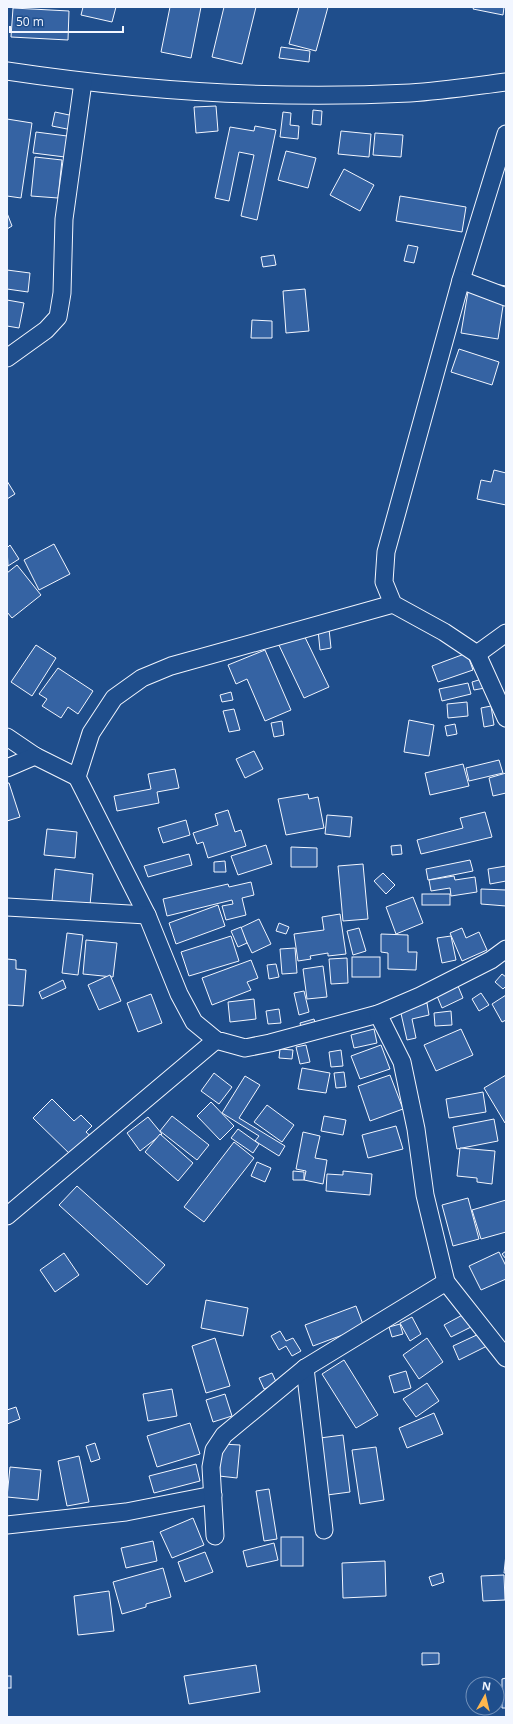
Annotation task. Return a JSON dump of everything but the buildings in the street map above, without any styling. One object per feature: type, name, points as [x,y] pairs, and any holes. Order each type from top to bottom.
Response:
[{"type":"street","points":[[7,71],[83,82],[159,90],[318,96],[411,93],[506,82]]},
{"type":"street","points":[[7,358],[46,330],[58,317],[62,293],[64,219],[83,82]]},
{"type":"street","points":[[506,134],[461,280],[386,552],[384,582],[393,604],[444,632],[477,654],[506,718]]},
{"type":"street","points":[[461,280],[506,297]]},
{"type":"street","points":[[78,777],[91,733],[114,698],[142,678],[171,666],[393,604]]},
{"type":"street","points":[[477,654],[506,633]]},
{"type":"street","points":[[7,737],[35,756],[78,777],[147,915],[179,994],[194,1022],[216,1040],[245,1048],[270,1043],[378,1014],[427,993],[491,960],[506,949]]},
{"type":"street","points":[[7,768],[35,756]]},
{"type":"street","points":[[7,907],[147,915]]},
{"type":"street","points":[[378,1014],[402,1062],[416,1129],[425,1195],[446,1282],[506,1358]]},
{"type":"street","points":[[7,1216],[216,1040]]},
{"type":"street","points":[[215,1536],[214,1495],[211,1467],[214,1450],[224,1435],[304,1368],[446,1282]]},
{"type":"street","points":[[304,1368],[324,1530]]},
{"type":"street","points":[[7,1525],[126,1512],[214,1495]]}]
